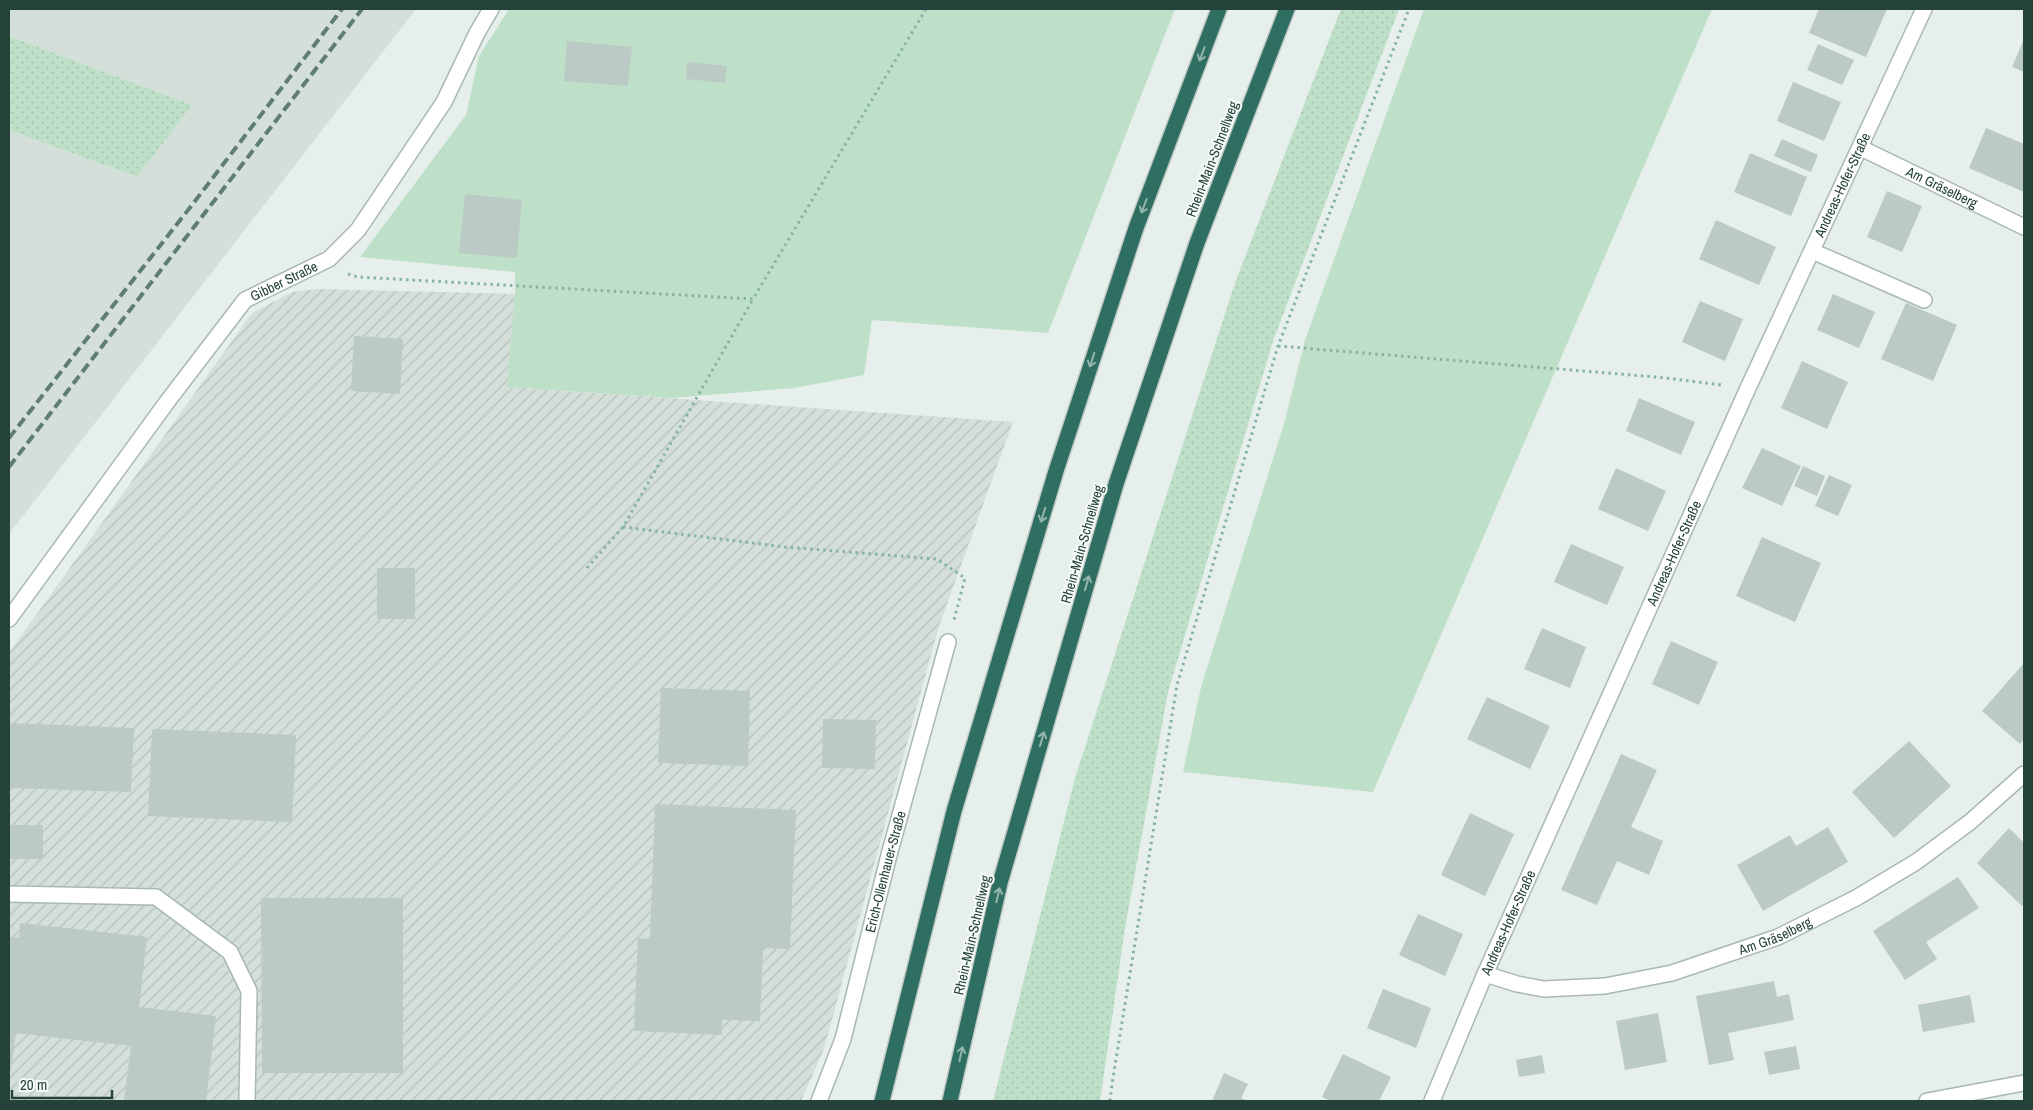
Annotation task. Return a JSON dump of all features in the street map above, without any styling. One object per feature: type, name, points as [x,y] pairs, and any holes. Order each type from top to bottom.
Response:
[{"type":"highway","points":[[882,1101],[954,811],[1056,471],[1136,228],[1220,9]]},
{"type":"highway","name":"Rhein-Main-Schnellweg","points":[[950,1101],[1000,883],[1116,484],[1197,243],[1287,9]]},
{"type":"street","name":"Gibber Straße","points":[[9,618],[166,402],[245,300],[329,259],[358,230],[444,102],[477,33],[491,9]]},
{"type":"street","name":"Andreas-Hofer-Straße","points":[[1432,1101],[1486,974],[1748,388],[1924,9]]},
{"type":"street","name":"Am Gräselberg","points":[[1861,148],[2024,227]]},
{"type":"street","points":[[1812,251],[1924,300]]},
{"type":"street","name":"Erich-Ollenhauer-Straße","points":[[819,1101],[843,1039],[888,855],[948,642]]},
{"type":"street","name":"Am Gräselberg","points":[[1486,974],[1517,984],[1544,989],[1605,986],[1672,973],[1778,937],[1856,898],[1916,862],[1970,822],[2024,774]]},
{"type":"street","points":[[9,894],[156,898],[230,952],[249,991],[247,1101]]},
{"type":"street","points":[[1927,1101],[2024,1083]]},
{"type":"path","points":[[587,568],[623,527],[753,299],[926,9]]},
{"type":"path","points":[[1110,1101],[1177,684],[1278,346],[1409,9]]},
{"type":"path","points":[[314,266],[358,277],[753,299]]},
{"type":"path","points":[[1278,346],[1656,377],[1748,388]]},
{"type":"path","points":[[623,527],[786,547],[937,559],[965,578],[948,642]]},
{"type":"shaded area","points":[[9,9],[416,9],[9,534],[9,130],[137,177],[191,105],[9,36]]},
{"type":"shaded area","points":[[317,289],[515,294],[508,387],[1013,422],[938,629],[824,1049],[801,1101],[9,1101],[9,653],[252,313],[292,292]]},
{"type":"green space","points":[[509,9],[1175,9],[1048,333],[872,320],[864,375],[794,388],[671,398],[507,387],[515,294],[515,272],[360,257],[466,115],[479,56]]},
{"type":"green space","points":[[1341,9],[1399,9],[1273,341],[1168,692],[1125,928],[1100,1101],[993,1101],[1075,778],[1235,283]]},
{"type":"green space","points":[[1424,9],[1712,9],[1373,792],[1183,772],[1201,687],[1284,424],[1305,340]]},
{"type":"green space","points":[[9,36],[192,105],[137,177],[9,130]]},
{"type":"building","points":[[1819,9],[1887,9],[1866,57],[1809,33]]},
{"type":"building","points":[[2024,39],[2024,72],[2012,67]]},
{"type":"building","points":[[567,41],[632,47],[628,86],[564,81]]},
{"type":"building","points":[[1818,44],[1854,60],[1842,85],[1807,70]]},
{"type":"building","points":[[687,62],[727,66],[725,83],[686,79]]},
{"type":"building","points":[[1793,82],[1841,102],[1824,141],[1777,121]]},
{"type":"building","points":[[1986,128],[2024,144],[2024,192],[1969,168]]},
{"type":"building","points":[[1782,139],[1818,155],[1811,172],[1774,156]]},
{"type":"building","points":[[1750,153],[1807,177],[1791,216],[1734,192]]},
{"type":"building","points":[[1887,191],[1922,206],[1902,252],[1867,237]]},
{"type":"building","points":[[465,194],[522,200],[517,258],[459,253]]},
{"type":"building","points":[[1716,220],[1776,247],[1759,285],[1699,259]]},
{"type":"building","points":[[1833,294],[1875,312],[1859,348],[1817,330]]},
{"type":"building","points":[[1700,301],[1743,319],[1725,361],[1682,342]]},
{"type":"building","points":[[1906,303],[1957,325],[1933,381],[1881,359]]},
{"type":"building","points":[[354,336],[403,339],[400,394],[351,391]]},
{"type":"building","points":[[1802,361],[1848,382],[1827,429],[1781,408]]},
{"type":"building","points":[[1639,398],[1695,422],[1681,455],[1626,431]]},
{"type":"building","points":[[1762,448],[1801,466],[1782,506],[1742,488]]},
{"type":"building","points":[[1803,466],[1825,476],[1817,496],[1794,486]]},
{"type":"building","points":[[1616,468],[1666,491],[1648,531],[1598,509]]},
{"type":"building","points":[[1829,475],[1852,485],[1838,516],[1815,506]]},
{"type":"building","points":[[1762,537],[1821,563],[1795,622],[1736,596]]},
{"type":"building","points":[[1571,544],[1624,567],[1607,605],[1554,582]]},
{"type":"building","points":[[377,568],[415,568],[415,619],[377,619]]},
{"type":"building","points":[[1542,628],[1586,647],[1570,688],[1524,669]]},
{"type":"building","points":[[1671,641],[1718,662],[1699,705],[1652,684]]},
{"type":"building","points":[[2024,663],[2024,739],[2020,744],[1982,711]]},
{"type":"building","points":[[661,688],[750,691],[748,766],[658,763]]},
{"type":"building","points":[[1487,697],[1550,726],[1530,769],[1467,739]]},
{"type":"building","points":[[823,719],[876,720],[875,769],[822,768]]},
{"type":"building","points":[[9,723],[134,728],[131,792],[9,788]]},
{"type":"building","points":[[152,729],[296,735],[292,822],[148,816]]},
{"type":"building","points":[[1909,741],[1951,786],[1894,838],[1852,792]]},
{"type":"building","points":[[1621,754],[1657,770],[1631,827],[1663,841],[1649,875],[1617,861],[1597,905],[1561,890]]},
{"type":"building","points":[[655,804],[796,810],[790,949],[763,948],[760,1021],[722,1020],[722,1035],[634,1031],[638,938],[650,939]]},
{"type":"building","points":[[1470,813],[1514,834],[1485,896],[1441,875]]},
{"type":"building","points":[[9,825],[43,825],[43,859],[9,859]]},
{"type":"building","points":[[1828,827],[1848,862],[1763,911],[1737,865],[1790,835],[1796,846]]},
{"type":"building","points":[[2009,828],[2024,843],[2024,904],[2022,906],[1977,863]]},
{"type":"building","points":[[1958,877],[1979,908],[1926,942],[1937,959],[1905,980],[1873,931]]},
{"type":"building","points":[[261,898],[403,898],[403,1073],[262,1073]]},
{"type":"building","points":[[1418,914],[1463,934],[1445,976],[1399,955]]},
{"type":"building","points":[[20,923],[147,937],[139,1007],[216,1016],[206,1101],[124,1101],[131,1046],[16,1033],[9,1081],[9,937],[19,938]]},
{"type":"building","points":[[1774,981],[1777,997],[1789,994],[1794,1020],[1728,1033],[1734,1060],[1709,1065],[1696,996]]},
{"type":"building","points":[[1383,989],[1431,1008],[1416,1048],[1367,1028]]},
{"type":"building","points":[[1970,995],[1975,1022],[1923,1032],[1918,1005]]},
{"type":"building","points":[[1658,1013],[1667,1062],[1625,1070],[1616,1021]]},
{"type":"building","points":[[1796,1046],[1800,1069],[1769,1075],[1764,1052]]},
{"type":"building","points":[[1343,1054],[1391,1077],[1379,1101],[1331,1101],[1322,1097]]},
{"type":"building","points":[[1542,1055],[1545,1073],[1519,1077],[1516,1060]]},
{"type":"building","points":[[1224,1073],[1248,1084],[1241,1098],[1248,1101],[1212,1101]]},
{"type":"railway","points":[[9,438],[192,205],[342,9]]},
{"type":"railway","points":[[9,467],[362,9]]}]
